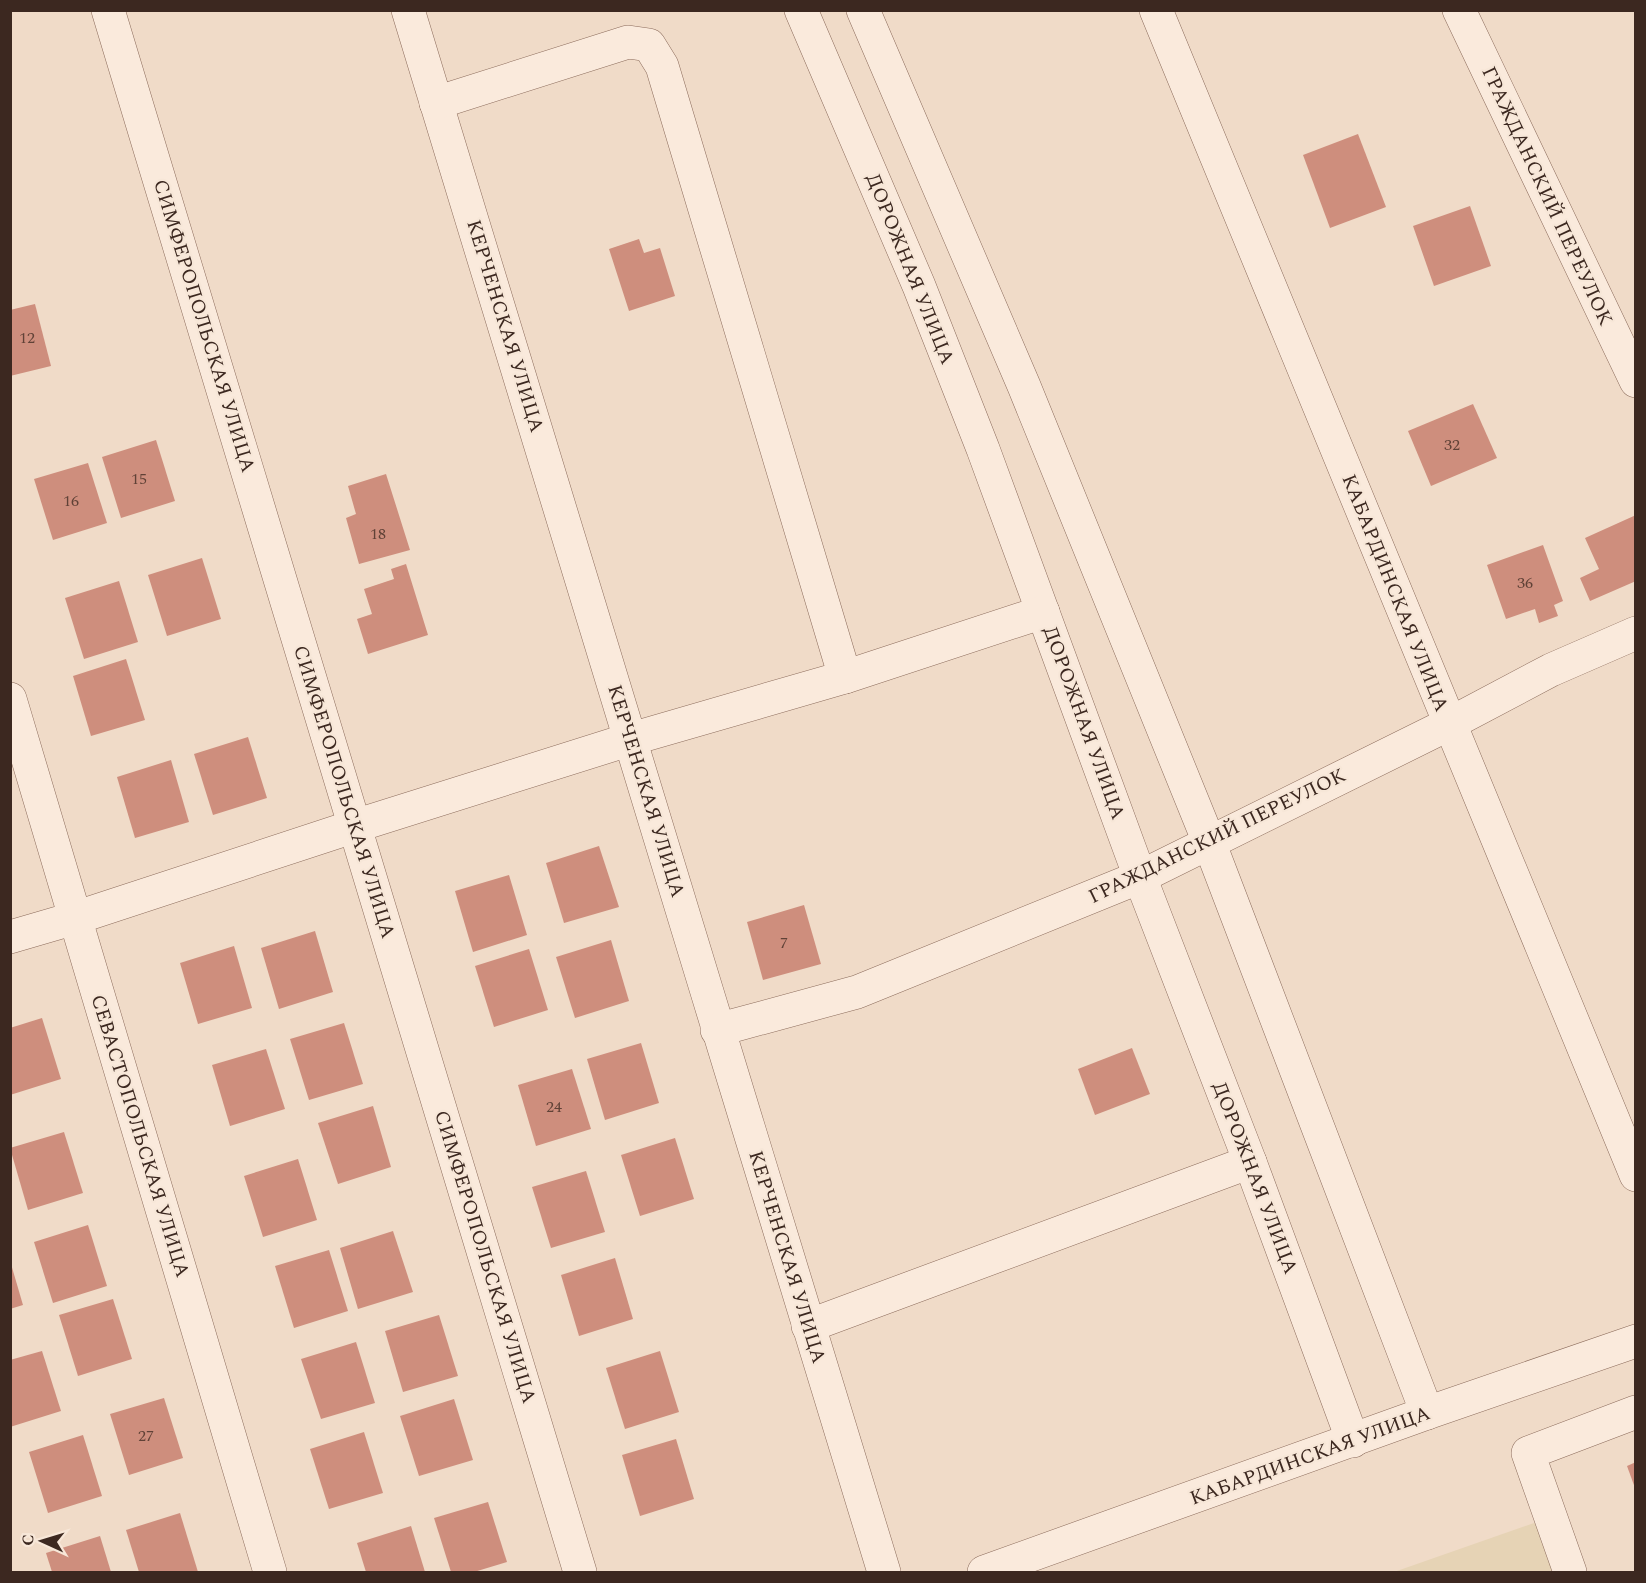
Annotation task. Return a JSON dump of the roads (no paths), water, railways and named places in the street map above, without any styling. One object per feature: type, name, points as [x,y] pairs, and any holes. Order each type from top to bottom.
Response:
[{"type":"street","name":"СИМФЕРОПОЛЬСКАЯ УЛИЦА","points":[[108,10],[580,1572]]},
{"type":"street","name":"КЕРЧЕНСКАЯ УЛИЦА","points":[[408,10],[884,1572]]},
{"type":"street","name":"ДОРОЖНАЯ УЛИЦА","points":[[801,10],[923,296],[983,449],[1140,877],[1250,1162],[1353,1441]]},
{"type":"street","points":[[863,10],[1024,387],[1209,842],[1427,1413]]},
{"type":"street","name":"КАБАРДИНСКАЯ УЛИЦА","points":[[1156,10],[1635,1174]]},
{"type":"street","name":"ГРАЖДАНСКИЙ ПЕРЕУЛОК","points":[[1459,10],[1635,381]]},
{"type":"street","points":[[436,103],[628,42],[649,45],[662,66],[845,677]]},
{"type":"street","points":[[10,937],[631,740],[845,677],[1043,612]]},
{"type":"street","name":"ГРАЖДАНСКИЙ ПЕРЕУЛОК","points":[[717,1030],[857,992],[1140,877],[1449,724],[1551,670],[1635,633]]},
{"type":"street","name":"СЕВАСТОПОЛЬСКАЯ УЛИЦА","points":[[10,699],[270,1572]]},
{"type":"street","points":[[808,1326],[1250,1162]]},
{"type":"street","name":"КАБАРДИНСКАЯ УЛИЦА","points":[[984,1572],[1635,1341]]},
{"type":"street","points":[[1570,1572],[1528,1453],[1635,1412]]}]
